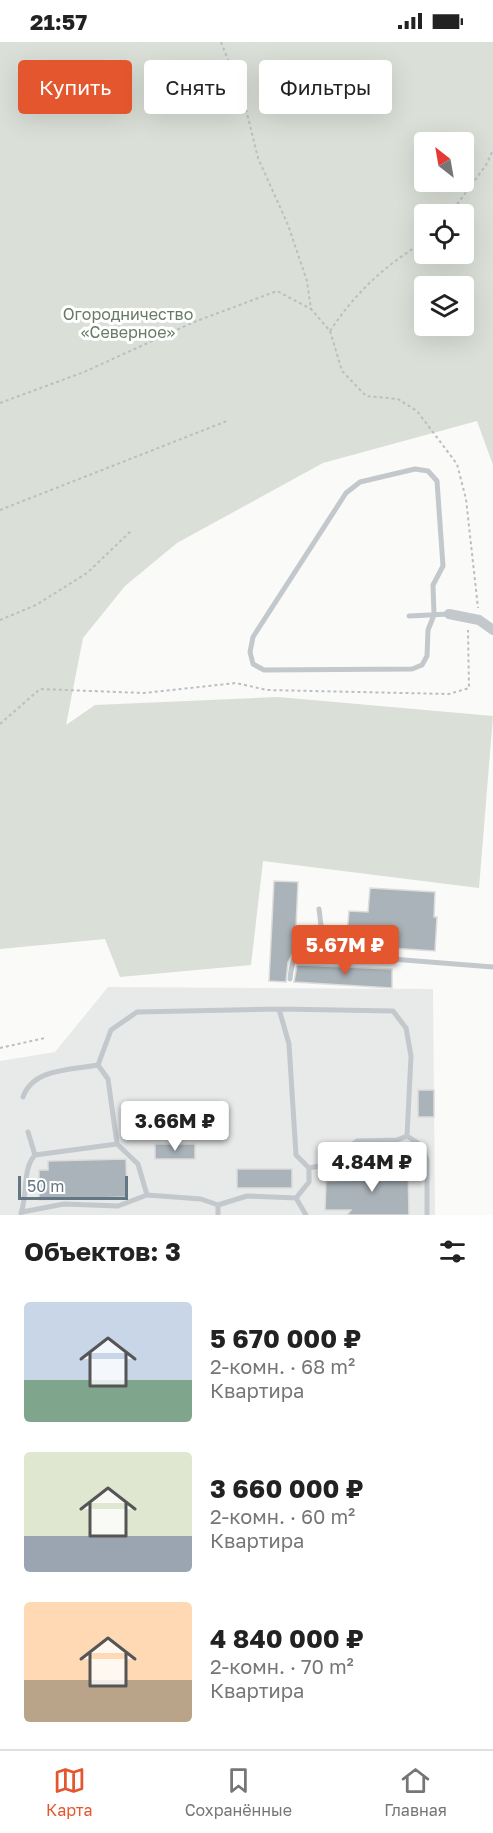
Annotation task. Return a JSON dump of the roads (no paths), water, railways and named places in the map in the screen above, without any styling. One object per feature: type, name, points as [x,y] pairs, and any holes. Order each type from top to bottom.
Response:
[{"type":"street","points":[[449,614],[479,620],[493,630]]},
{"type":"lane","points":[[415,469],[428,471],[438,481],[440,492],[443,566],[433,585],[434,615],[428,630],[427,656],[422,665],[412,669],[264,670],[253,664],[250,652],[253,637],[346,493],[360,482],[415,469]]},
{"type":"lane","points":[[409,616],[449,614]]},
{"type":"lane","points":[[319,909],[323,942],[341,955],[493,967]]},
{"type":"lane","points":[[290,979],[292,957],[302,948],[323,942]]},
{"type":"lane","points":[[279,1009],[289,1044],[296,1155],[309,1168],[309,1182],[296,1198]]},
{"type":"lane","points":[[98,1065],[111,1030],[137,1012],[279,1009],[393,1011],[406,1028],[411,1056],[407,1136]]},
{"type":"lane","points":[[23,1097],[26,1087],[42,1075],[98,1065]]},
{"type":"lane","points":[[98,1065],[108,1079],[117,1144],[138,1164],[147,1196]]},
{"type":"lane","points":[[28,1131],[35,1155]]},
{"type":"lane","points":[[309,1168],[330,1164],[357,1141],[397,1140],[407,1136]]},
{"type":"lane","points":[[407,1136],[421,1145],[427,1160],[427,1215]]},
{"type":"lane","points":[[21,1214],[26,1199],[28,1162],[35,1155],[117,1144]]},
{"type":"lane","points":[[21,1214],[64,1204],[118,1206],[147,1196],[201,1199],[218,1205],[247,1196],[296,1198]]},
{"type":"lane","points":[[296,1198],[306,1215]]},
{"type":"lane","points":[[218,1205],[218,1215]]},
{"type":"lane","points":[[118,1206],[119,1215]]},
{"type":"park label","name":"Огородничество «Северное»","points":[[128,323]]}]
